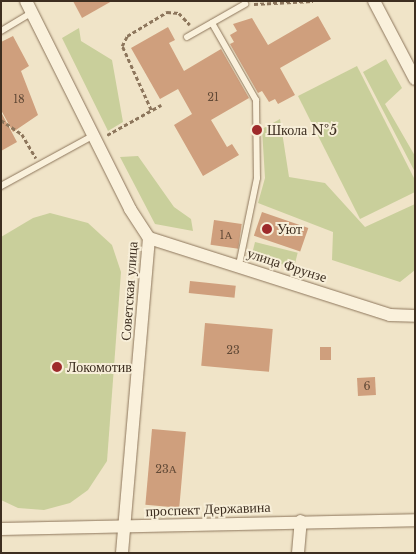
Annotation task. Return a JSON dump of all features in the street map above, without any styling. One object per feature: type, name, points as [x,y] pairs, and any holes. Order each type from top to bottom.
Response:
[{"type":"street","points":[[374,1],[415,79]]},
{"type":"street","name":"Советская улица","points":[[29,7],[149,238],[122,553]]},
{"type":"street","name":"улица Фрунзе","points":[[149,238],[239,265],[390,315],[415,316]]},
{"type":"street","name":"проспект Державина","points":[[1,529],[415,520]]},
{"type":"street","points":[[298,553],[301,521]]},
{"type":"lane","points":[[187,37],[245,4]]},
{"type":"lane","points":[[1,31],[29,7]]},
{"type":"lane","points":[[212,23],[256,100],[257,178],[239,265]]},
{"type":"lane","points":[[1,186],[94,135]]},
{"type":"path","points":[[245,4],[313,1]]},
{"type":"path","points":[[152,110],[122,46],[127,36],[167,12],[179,13],[196,32]]},
{"type":"path","points":[[107,135],[161,105]]},
{"type":"path","points":[[1,120],[22,134],[40,165]]},
{"type":"green space","points":[[79,28],[81,41],[112,60],[123,122],[108,131],[62,38]]},
{"type":"green space","points":[[386,59],[402,88],[385,104],[415,156],[415,172],[363,72]]},
{"type":"green space","points":[[357,66],[415,180],[415,192],[360,219],[298,96]]},
{"type":"green space","points":[[280,119],[289,177],[325,183],[365,227],[415,204],[415,270],[400,282],[332,260],[333,232],[258,203],[265,178],[262,129]]},
{"type":"green space","points":[[138,156],[174,207],[191,219],[193,231],[155,224],[120,157]]},
{"type":"green space","name":"Локомотив","points":[[50,213],[88,223],[112,245],[121,272],[107,461],[88,490],[70,503],[44,510],[18,508],[1,500],[1,237],[33,218]]},
{"type":"green space","points":[[255,242],[298,253],[294,267],[251,257]]},
{"type":"building","points":[[73,1],[112,1],[82,18]]},
{"type":"building","points":[[318,16],[331,39],[280,68],[295,95],[278,104],[275,99],[269,102],[262,91],[258,93],[230,44],[234,42],[230,35],[237,31],[233,24],[252,18],[268,45]]},
{"type":"building","name":"Школа №5","points":[[168,27],[175,40],[169,43],[184,71],[221,49],[249,98],[211,120],[227,147],[232,144],[239,155],[203,176],[174,125],[192,114],[178,89],[160,99],[131,48]]},
{"type":"building","points":[[13,36],[29,66],[21,71],[38,115],[13,132],[1,110],[1,42]]},
{"type":"building","points":[[1,112],[17,142],[1,151]]},
{"type":"building","points":[[262,212],[308,228],[300,252],[254,236]]},
{"type":"building","points":[[214,220],[242,224],[238,249],[211,245]]},
{"type":"building","points":[[190,281],[236,286],[234,298],[189,293]]},
{"type":"building","points":[[205,323],[273,329],[269,372],[201,366]]},
{"type":"building","points":[[320,347],[331,347],[331,360],[320,360]]},
{"type":"building","points":[[375,377],[376,395],[358,396],[357,378]]},
{"type":"building","points":[[152,429],[186,432],[179,508],[145,505]]},
{"type":"place","name":"Школа №5","points":[[257,130]]},
{"type":"place","name":"Уют","points":[[267,229]]},
{"type":"place","name":"Локомотив","points":[[57,367]]}]
